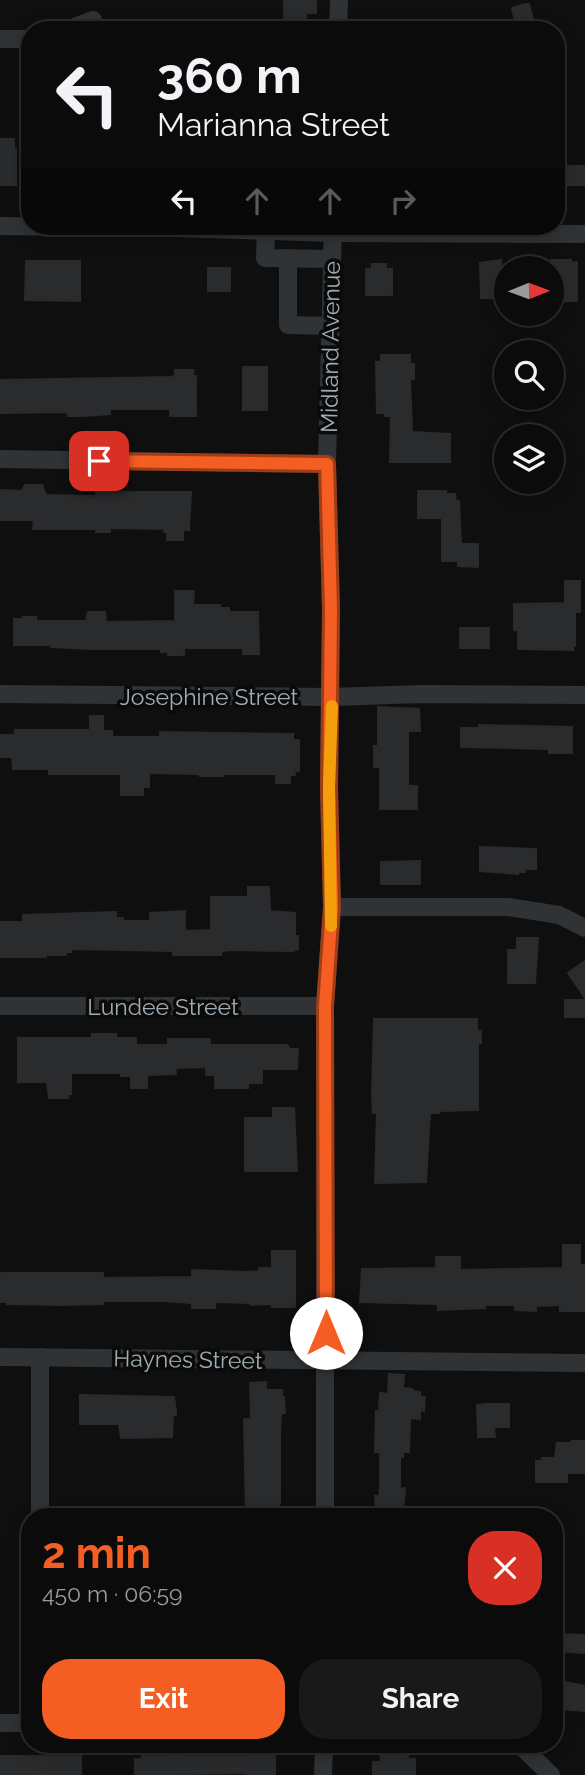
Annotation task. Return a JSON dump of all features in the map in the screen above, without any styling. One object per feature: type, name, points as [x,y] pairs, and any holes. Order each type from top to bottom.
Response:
[{"type":"street","points":[[338,21],[339,0]]},
{"type":"street","points":[[0,39],[21,39]]},
{"type":"street","points":[[0,226],[21,226]]},
{"type":"street","points":[[565,234],[585,234]]},
{"type":"street","points":[[266,235],[265,258],[332,259]]},
{"type":"street","name":"Midland Avenue","points":[[325,1508],[325,1006],[332,907],[329,788],[332,697],[327,464],[333,235]]},
{"type":"street","points":[[289,258],[288,325],[330,326]]},
{"type":"street","points":[[0,459],[327,464]]},
{"type":"street","name":"Josephine Street","points":[[0,694],[332,697],[421,694],[585,695]]},
{"type":"street","points":[[332,907],[508,907],[559,915],[585,928]]},
{"type":"street","name":"Lundee Street","points":[[0,1006],[325,1006]]},
{"type":"street","name":"Haynes Street","points":[[0,1357],[585,1363]]},
{"type":"street","points":[[40,1357],[40,1508]]},
{"type":"street","points":[[0,1723],[21,1723]]},
{"type":"street","points":[[323,1775],[324,1753]]},
{"type":"street","points":[[528,1753],[551,1775]]},
{"type":"building","points":[[284,0],[316,0],[316,13],[306,13],[306,21],[284,21]]},
{"type":"building","points":[[529,4],[534,21],[515,21],[512,8]]},
{"type":"building","points":[[0,139],[14,139],[16,185],[0,185]]},
{"type":"building","points":[[565,166],[584,166],[584,185],[565,185]]},
{"type":"building","points":[[564,260],[577,262],[577,301],[564,301]]},
{"type":"building","points":[[26,261],[80,261],[80,301],[25,300]]},
{"type":"building","points":[[494,261],[494,298],[481,298],[480,263]]},
{"type":"building","points":[[372,264],[386,264],[386,269],[392,269],[392,295],[366,295],[366,269],[372,269]]},
{"type":"building","points":[[208,268],[230,268],[230,291],[208,291]]},
{"type":"building","points":[[381,355],[410,355],[410,364],[414,364],[414,379],[410,379],[412,432],[450,434],[450,462],[390,462],[391,416],[377,413],[376,362],[381,362]]},
{"type":"building","points":[[243,367],[267,367],[267,410],[243,410]]},
{"type":"building","points":[[175,370],[193,370],[193,376],[196,376],[196,416],[170,416],[170,409],[110,409],[110,414],[83,416],[68,416],[68,412],[0,413],[0,380],[171,377],[175,376]]},
{"type":"building","points":[[25,485],[42,485],[46,495],[191,492],[189,530],[183,530],[183,540],[167,540],[167,532],[164,532],[164,529],[110,528],[110,532],[96,532],[96,529],[33,529],[34,520],[0,520],[0,490],[22,491]]},
{"type":"building","points":[[418,491],[446,491],[446,494],[455,494],[456,501],[459,501],[461,544],[478,544],[478,567],[458,566],[458,561],[442,561],[442,518],[418,518]]},
{"type":"building","points":[[565,581],[580,581],[580,612],[575,612],[573,650],[518,649],[518,630],[514,630],[514,604],[565,603]]},
{"type":"building","points":[[175,591],[194,591],[193,605],[220,605],[220,608],[229,608],[229,612],[258,612],[259,654],[243,654],[243,648],[184,648],[184,655],[168,655],[168,652],[161,652],[161,649],[14,645],[14,619],[24,619],[23,617],[36,617],[36,621],[86,621],[88,612],[105,612],[106,622],[175,621]]},
{"type":"building","points":[[460,628],[489,628],[489,648],[460,648]]},
{"type":"building","points":[[378,707],[419,709],[420,731],[408,731],[408,786],[417,786],[417,809],[380,809],[380,767],[374,767],[374,746],[378,746]]},
{"type":"building","points":[[90,716],[103,716],[103,731],[112,731],[112,737],[160,737],[160,732],[293,734],[293,740],[299,740],[299,771],[290,775],[290,783],[276,783],[276,774],[200,776],[149,773],[149,787],[143,787],[143,795],[121,795],[121,774],[49,774],[49,769],[13,769],[12,757],[0,757],[0,735],[15,735],[15,730],[90,730]]},
{"type":"building","points":[[479,725],[572,727],[572,753],[549,753],[549,749],[461,747],[461,728],[479,728]]},
{"type":"building","points":[[480,847],[536,849],[536,869],[525,869],[525,872],[518,874],[480,871]]},
{"type":"building","points":[[420,861],[420,884],[381,884],[381,862]]},
{"type":"building","points":[[248,887],[269,887],[270,911],[295,913],[298,949],[227,950],[221,952],[221,955],[173,955],[173,951],[71,949],[66,955],[0,957],[0,922],[23,922],[23,915],[116,912],[116,918],[123,918],[123,921],[150,921],[150,913],[185,911],[185,931],[211,930],[211,897],[248,897]]},
{"type":"building","points":[[517,938],[538,938],[535,983],[508,983],[508,950],[517,950]]},
{"type":"building","points":[[585,961],[585,998],[568,973]]},
{"type":"building","points":[[565,1000],[585,1000],[585,1017],[565,1017]]},
{"type":"building","points":[[374,1019],[477,1019],[477,1031],[481,1031],[481,1043],[478,1043],[478,1110],[430,1113],[426,1182],[375,1183],[377,1113],[373,1113],[372,1095]]},
{"type":"building","points":[[92,1034],[116,1034],[116,1038],[136,1038],[136,1045],[168,1045],[168,1039],[210,1039],[210,1045],[287,1045],[290,1049],[298,1049],[297,1069],[262,1069],[262,1083],[248,1083],[248,1088],[215,1088],[215,1075],[206,1075],[206,1067],[175,1068],[176,1074],[147,1075],[147,1088],[131,1088],[131,1076],[121,1076],[121,1073],[71,1073],[71,1094],[68,1094],[68,1098],[49,1098],[47,1082],[18,1082],[18,1038],[92,1038]]},
{"type":"building","points":[[273,1108],[294,1108],[297,1171],[245,1171],[245,1118],[273,1118]]},
{"type":"building","points":[[563,1245],[580,1245],[580,1265],[585,1265],[585,1311],[560,1311],[560,1305],[536,1306],[536,1311],[515,1310],[515,1305],[438,1310],[436,1304],[360,1302],[362,1269],[436,1268],[436,1257],[460,1257],[460,1270],[563,1268]]},
{"type":"building","points":[[272,1251],[295,1251],[295,1307],[215,1302],[215,1308],[192,1308],[192,1303],[163,1301],[103,1301],[103,1304],[63,1305],[0,1302],[0,1273],[103,1273],[103,1278],[192,1277],[192,1270],[246,1272],[272,1268]]},
{"type":"building","points":[[389,1374],[404,1375],[403,1388],[420,1392],[420,1397],[425,1397],[424,1411],[420,1410],[420,1419],[410,1418],[409,1452],[403,1452],[403,1457],[400,1457],[400,1489],[405,1488],[403,1508],[376,1508],[375,1496],[379,1496],[380,1487],[380,1452],[375,1452],[376,1411],[379,1411],[380,1393],[388,1394]]},
{"type":"building","points":[[266,1382],[266,1390],[282,1390],[284,1397],[285,1413],[281,1413],[280,1435],[279,1508],[246,1508],[244,1419],[251,1419],[250,1383]]},
{"type":"building","points":[[80,1395],[174,1397],[176,1415],[173,1415],[172,1437],[121,1438],[119,1424],[80,1424]]},
{"type":"building","points":[[509,1404],[509,1427],[494,1427],[495,1437],[478,1437],[477,1405]]},
{"type":"building","points":[[585,1441],[585,1473],[567,1473],[567,1482],[536,1482],[536,1461],[555,1458],[557,1443]]},
{"type":"building","points":[[563,1634],[585,1635],[585,1653],[563,1652]]},
{"type":"building","points":[[563,1682],[585,1686],[585,1711],[563,1709]]},
{"type":"building","points":[[187,1753],[187,1756],[247,1756],[247,1753],[275,1753],[275,1775],[135,1775],[135,1759],[142,1759],[142,1755]]},
{"type":"building","points":[[380,1753],[409,1753],[408,1759],[415,1759],[415,1775],[373,1775],[373,1762],[381,1762]]},
{"type":"building","points":[[0,1756],[81,1756],[81,1775],[0,1775]]},
{"type":"slow traffic","points":[[331,926],[329,788],[332,706]]},
{"type":"route","points":[[99,461],[327,464],[332,697],[329,788],[332,907],[325,1006],[326,1333]]}]
